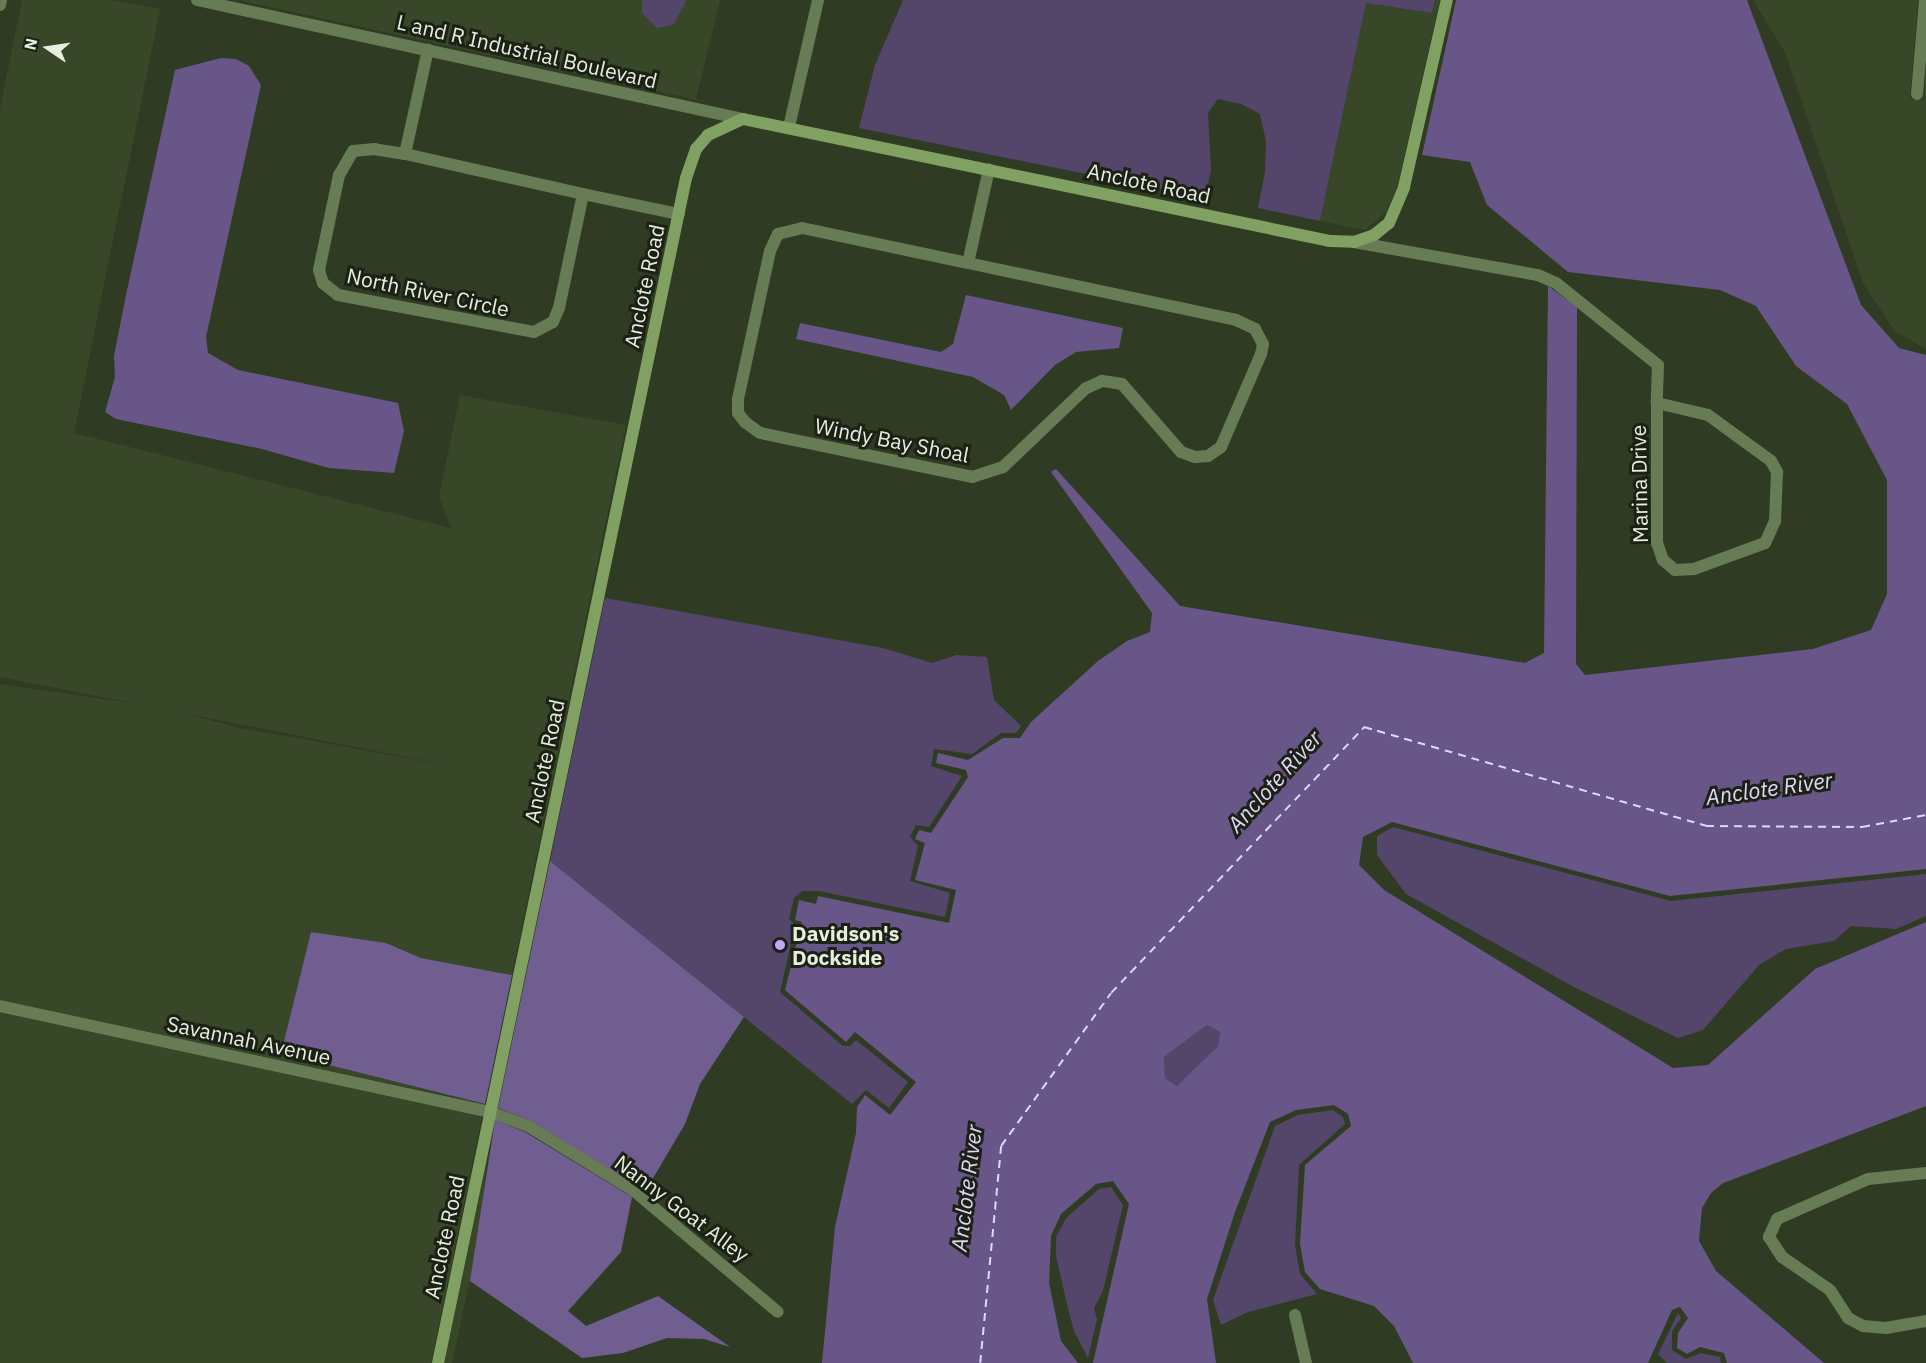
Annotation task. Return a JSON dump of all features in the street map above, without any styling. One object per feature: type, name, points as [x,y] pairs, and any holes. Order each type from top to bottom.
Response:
[{"type":"street","points":[[0,5],[1,0]]},
{"type":"street","name":"L and R Industrial Boulevard","points":[[197,0],[743,119]]},
{"type":"street","points":[[789,127],[818,0]]},
{"type":"street","name":"Anclote Road","points":[[438,1363],[679,214],[696,149],[708,135],[743,119],[1330,241],[1354,242],[1374,235],[1389,223],[1404,187],[1447,0]]},
{"type":"street","points":[[1917,94],[1925,0]]},
{"type":"street","points":[[405,154],[428,49]]},
{"type":"street","name":"North River Circle","points":[[583,194],[559,309],[545,328],[520,331],[338,295],[323,283],[319,270],[345,159],[353,151],[362,149],[405,154],[679,214]]},
{"type":"street","points":[[968,263],[989,169]]},
{"type":"street","name":"Windy Bay Shoal","points":[[802,228],[968,263],[1236,320],[1255,329],[1263,344],[1261,354],[1221,447],[1208,456],[1195,457],[1180,452],[1122,384],[1102,381],[1086,388],[1003,467],[973,477],[760,433],[738,413],[770,251],[778,234],[802,228]]},
{"type":"street","name":"Marina Drive","points":[[1354,242],[1538,275],[1584,304],[1658,365],[1657,543],[1663,560],[1675,570],[1694,570],[1765,543],[1775,521],[1777,472],[1771,461],[1708,415],[1658,403]]},
{"type":"street","name":"Savannah Avenue","points":[[0,1006],[490,1112]]},
{"type":"street","name":"Nanny Goat Alley","points":[[490,1112],[528,1126],[633,1190],[778,1312]]},
{"type":"street","points":[[1926,1173],[1868,1179],[1778,1219],[1768,1237],[1782,1257],[1830,1290],[1848,1318],[1863,1326],[1886,1328],[1926,1321]]},
{"type":"street","points":[[1295,1315],[1306,1363]]},
{"type":"shaded area","points":[[22,0],[111,0],[160,9],[74,433],[451,528],[439,497],[460,395],[626,425],[512,975],[421,958],[386,943],[311,932],[281,1053],[485,1104],[0,1000],[0,684],[137,704],[0,677],[0,109]],"holes":[[[182,713],[468,769],[241,728]]]},
{"type":"shaded area","points":[[238,0],[642,0],[642,13],[687,4],[687,0],[720,0],[696,99],[720,105]]},
{"type":"shaded area","points":[[642,0],[687,0],[673,25],[657,28],[642,13]]},
{"type":"shaded area","points":[[903,0],[1435,0],[1432,13],[1366,3],[1320,221],[1258,208],[1265,172],[1266,141],[1260,114],[1241,104],[1218,99],[1208,113],[1211,170],[1205,198],[859,128],[875,65]]},
{"type":"shaded area","points":[[1435,0],[1440,0],[1398,185],[1386,212],[1365,230],[1320,221],[1366,3],[1432,13]]},
{"type":"shaded area","points":[[1753,0],[1918,0],[1910,99],[1924,100],[1926,62],[1926,349],[1895,331],[1863,283],[1785,52]]},
{"type":"shaded area","points":[[605,598],[883,648],[932,663],[956,655],[987,657],[994,700],[1021,726],[1016,733],[1001,733],[972,754],[934,749],[931,766],[962,776],[929,827],[916,825],[910,837],[918,846],[910,881],[950,893],[945,917],[819,891],[802,891],[794,898],[789,919],[795,925],[780,992],[843,1046],[850,1046],[856,1040],[908,1082],[889,1108],[866,1090],[852,1104],[550,861]]},
{"type":"shaded area","points":[[1393,827],[1671,901],[1926,874],[1926,916],[1896,929],[1851,926],[1834,941],[1786,949],[1759,965],[1703,1030],[1678,1038],[1574,987],[1406,894],[1377,855],[1377,836]]},
{"type":"shaded area","points":[[550,861],[744,1017],[700,1084],[685,1124],[652,1180],[641,1189],[531,1121],[498,1108]]},
{"type":"shaded area","points":[[311,932],[386,943],[421,958],[512,975],[485,1104],[281,1053]]},
{"type":"shaded area","points":[[0,1012],[482,1116],[431,1363],[0,1363]]},
{"type":"shaded area","points":[[1207,1025],[1220,1032],[1218,1046],[1179,1087],[1165,1078],[1164,1057]]},
{"type":"shaded area","points":[[1333,1110],[1343,1117],[1345,1124],[1299,1165],[1295,1245],[1300,1274],[1317,1294],[1248,1312],[1221,1325],[1213,1300],[1275,1126],[1298,1115]]},
{"type":"shaded area","points":[[495,1120],[525,1132],[632,1197],[621,1252],[568,1311],[586,1326],[658,1296],[730,1347],[704,1339],[667,1338],[623,1353],[582,1358],[470,1281]]},
{"type":"shaded area","points":[[488,1152],[479,1238],[452,1363],[444,1363]]},
{"type":"shaded area","points":[[1111,1187],[1123,1205],[1103,1291],[1094,1308],[1097,1319],[1088,1358],[1074,1331],[1056,1256],[1056,1237],[1066,1218],[1099,1189]]},
{"type":"shaded area","points":[[1678,1313],[1681,1318],[1672,1331],[1672,1350],[1686,1359],[1701,1353],[1720,1357],[1721,1363],[1667,1363],[1658,1354]]},
{"type":"water","name":"Anclote River","points":[[1456,0],[1747,0],[1861,305],[1899,348],[1926,355],[1926,869],[1670,896],[1392,822],[1363,837],[1359,865],[1384,890],[1673,1068],[1708,1065],[1815,969],[1926,922],[1926,1106],[1723,1183],[1711,1193],[1702,1208],[1699,1241],[1716,1271],[1824,1363],[1727,1363],[1724,1353],[1700,1347],[1687,1354],[1677,1348],[1678,1333],[1688,1318],[1680,1307],[1672,1310],[1648,1363],[1413,1363],[1394,1326],[1374,1306],[1320,1289],[1305,1272],[1300,1244],[1305,1165],[1351,1126],[1348,1114],[1334,1105],[1296,1110],[1270,1122],[1235,1212],[1207,1299],[1216,1363],[1093,1363],[1129,1204],[1113,1181],[1096,1184],[1061,1214],[1051,1236],[1049,1283],[1061,1341],[1078,1363],[822,1363],[835,1227],[856,1133],[857,1107],[865,1095],[890,1115],[916,1082],[855,1032],[846,1042],[785,990],[802,922],[795,920],[799,900],[816,904],[818,896],[949,923],[956,890],[915,880],[925,843],[915,839],[919,830],[931,833],[968,777],[966,770],[936,763],[938,753],[968,760],[1003,738],[1020,738],[1031,722],[1098,661],[1127,641],[1150,632],[1152,613],[1051,472],[1056,469],[1180,606],[1525,663],[1544,653],[1548,286],[1577,307],[1576,664],[1585,675],[1813,649],[1871,630],[1887,594],[1887,480],[1847,404],[1796,366],[1756,306],[1720,290],[1568,272],[1487,205],[1470,162],[1422,155]],"holes":[[[1207,1025],[1220,1032],[1218,1046],[1177,1086],[1165,1078],[1164,1057]]]},
{"type":"water","points":[[221,58],[236,59],[249,66],[261,85],[206,337],[208,353],[238,370],[398,403],[404,431],[394,473],[329,468],[262,449],[116,419],[105,412],[115,377],[114,356],[126,295],[175,70]]},
{"type":"water","points":[[966,295],[1123,328],[1119,348],[1076,352],[1055,365],[1011,410],[1004,395],[973,377],[796,339],[800,323],[941,352],[953,344]]},
{"type":"ferry route","points":[[980,1363],[1001,1146],[1111,993],[1364,727],[1706,826],[1862,827],[1926,815]]},
{"type":"place","name":"Davidson's Dockside","points":[[780,945]]}]
